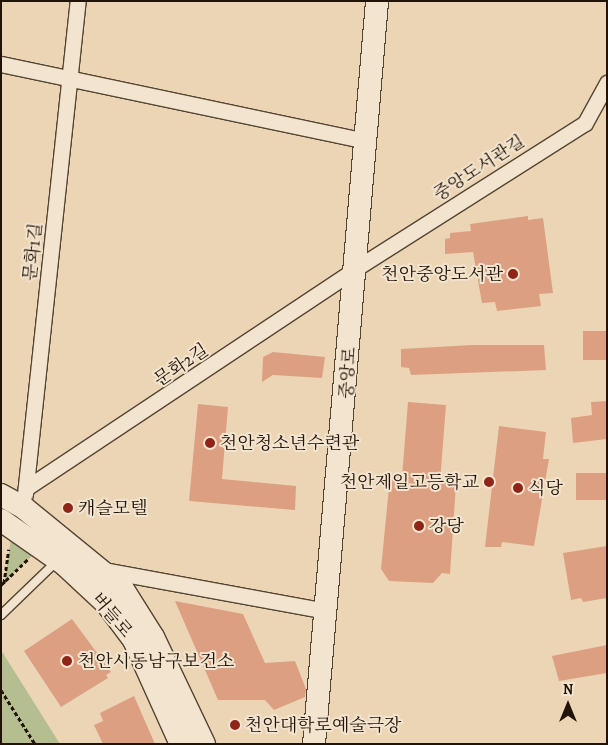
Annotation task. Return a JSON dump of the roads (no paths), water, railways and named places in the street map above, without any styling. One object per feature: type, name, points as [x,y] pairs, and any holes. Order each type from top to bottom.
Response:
[{"type":"street","name":"문화1길","points":[[16,510],[72,80],[78,1]]},
{"type":"street","name":"중앙로","points":[[314,744],[327,612],[377,1]]},
{"type":"street","points":[[1,64],[366,141]]},
{"type":"street","name":"중앙도서관길","points":[[355,269],[585,123],[607,83]]},
{"type":"street","name":"문화2길","points":[[16,510],[355,269]]},
{"type":"street","name":"버들로","points":[[1,495],[16,510],[50,553],[107,604],[134,640],[181,744]]},
{"type":"street","name":"버들로","points":[[16,510],[99,569],[122,588],[153,636],[204,744]]},
{"type":"street","name":"버들로","points":[[99,569],[327,612]]},
{"type":"lane","points":[[1,615],[50,553]]},
{"type":"place","name":"천안중앙도서관","points":[[513,274]]},
{"type":"place","name":"천안청소년수련관","points":[[210,443]]},
{"type":"place","name":"천안제일고등학교","points":[[489,482]]},
{"type":"place","name":"식당","points":[[518,488]]},
{"type":"place","name":"캐슬모텔","points":[[68,508]]},
{"type":"place","name":"강당","points":[[419,526]]},
{"type":"place","name":"천안시동남구보건소","points":[[67,661]]},
{"type":"place","name":"천안대학로예술극장","points":[[235,725]]}]
